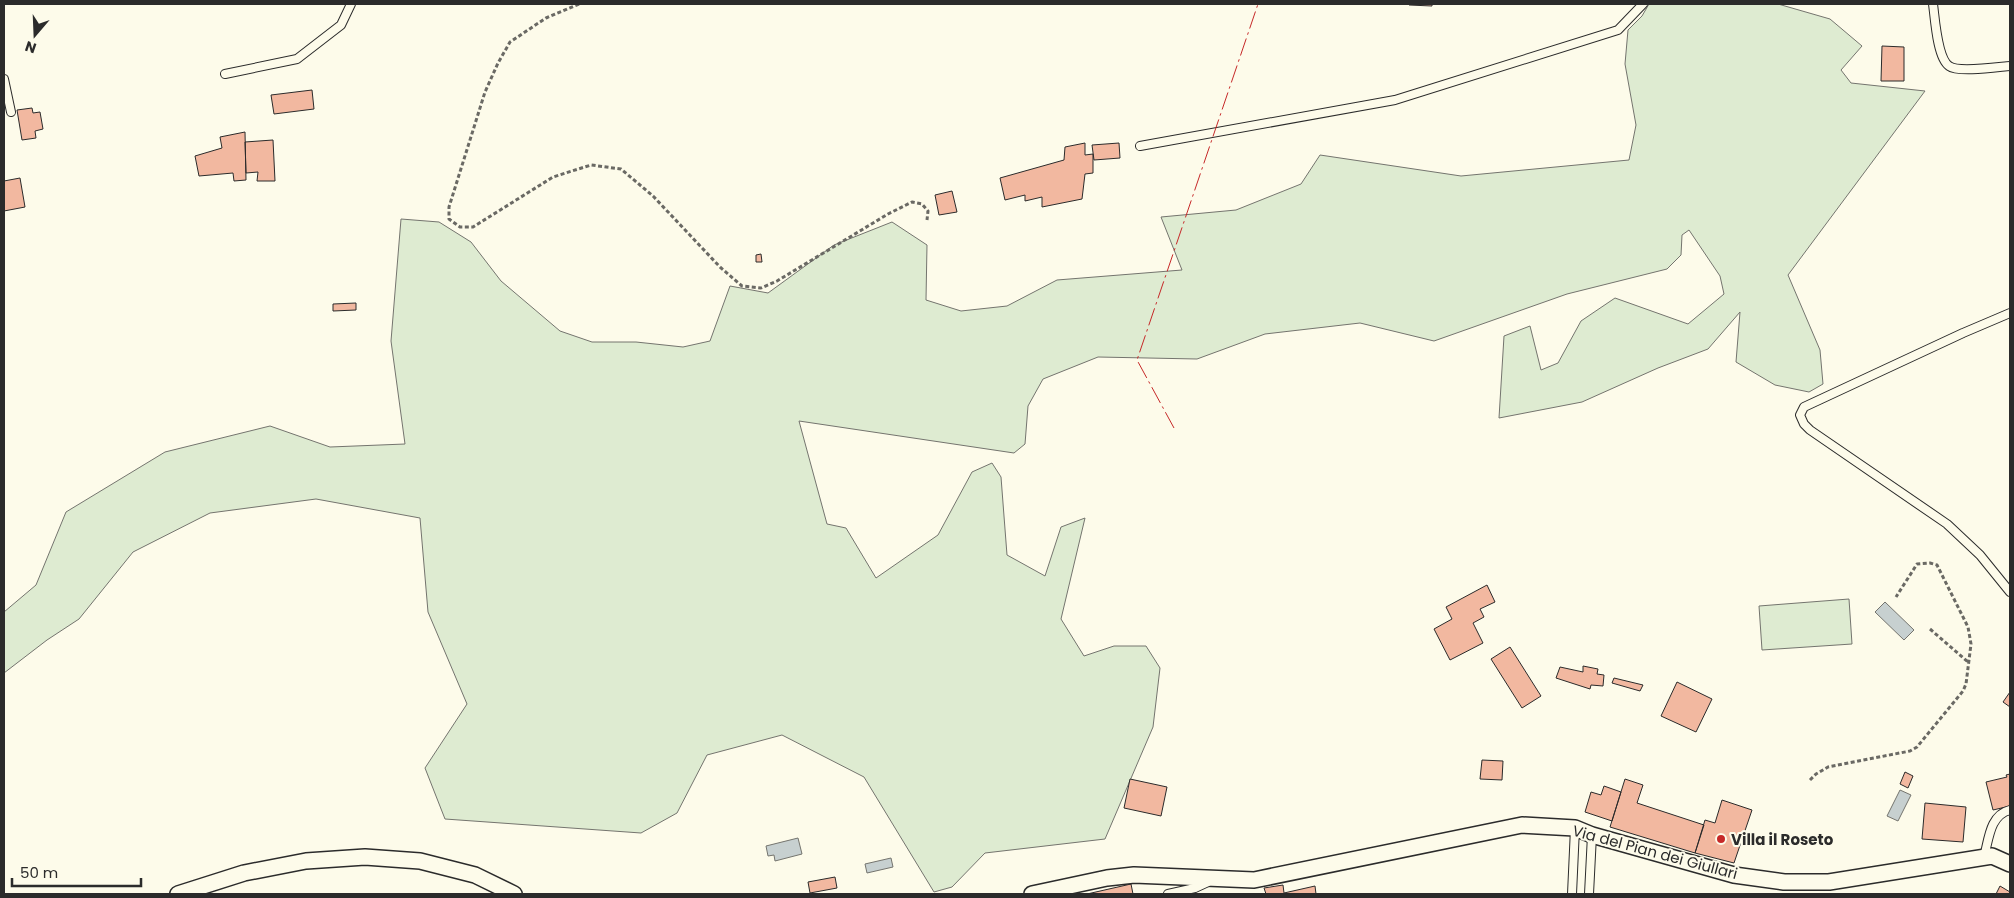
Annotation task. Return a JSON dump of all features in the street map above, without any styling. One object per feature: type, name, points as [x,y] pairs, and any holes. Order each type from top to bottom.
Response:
[{"type":"street","name":"Via del Pian dei Giullari","points":[[1032,894],[1108,878],[1134,876],[1164,875],[1212,880],[1254,880],[1522,825],[1575,828],[1592,835],[1734,875],[1784,882],[1829,882],[1992,856],[2010,864]]},
{"type":"street","points":[[178,894],[244,873],[306,862],[365,857],[420,861],[475,875],[514,894]]},
{"type":"lane","points":[[224,74],[298,59],[341,25],[351,4]]},
{"type":"lane","points":[[1140,146],[1395,100],[1618,30],[1643,4]]},
{"type":"lane","points":[[1933,4],[1940,48],[1944,61],[1950,68],[2010,66]]},
{"type":"lane","points":[[4,79],[11,112]]},
{"type":"lane","points":[[2010,313],[1963,332],[1804,407],[1800,415],[1804,424],[1810,430],[1947,524],[1980,555],[2010,592]]},
{"type":"lane","points":[[1984,857],[1995,818],[2001,812],[2010,810]]},
{"type":"lane","points":[[1572,894],[1575,828]]},
{"type":"lane","points":[[1589,894],[1592,835]]},
{"type":"lane","points":[[1168,894],[1195,888],[1212,880]]},
{"type":"path","points":[[579,4],[546,18],[510,42],[498,64],[486,92],[449,207],[449,219],[460,227],[473,227],[554,177],[591,165],[621,169],[653,196],[720,267],[742,286],[761,288],[777,282],[888,214],[912,202],[922,204],[928,211],[927,220]]},
{"type":"path","points":[[1810,780],[1828,767],[1910,751],[1917,747],[1966,684],[1971,644],[1968,627],[1937,565],[1923,562],[1917,564],[1896,597]]},
{"type":"path","points":[[1930,630],[1968,662]]},
{"type":"green space","points":[[1649,4],[1778,4],[1830,19],[1862,46],[1841,70],[1851,83],[1925,91],[1788,275],[1820,350],[1823,384],[1809,392],[1775,385],[1736,362],[1740,312],[1708,349],[1658,368],[1582,402],[1499,418],[1504,336],[1530,326],[1541,370],[1558,363],[1581,321],[1615,298],[1688,324],[1724,294],[1720,276],[1689,230],[1682,235],[1681,255],[1667,269],[1567,294],[1434,341],[1360,323],[1265,334],[1197,359],[1098,357],[1043,379],[1028,406],[1025,444],[1014,453],[799,421],[827,524],[846,528],[876,578],[938,535],[972,472],[992,463],[1001,477],[1007,555],[1045,576],[1061,527],[1085,518],[1061,619],[1084,656],[1114,646],[1146,646],[1160,668],[1153,727],[1105,839],[985,853],[952,887],[934,892],[864,777],[782,735],[707,755],[677,813],[641,833],[445,819],[425,768],[467,704],[428,612],[420,518],[316,499],[210,513],[133,552],[79,619],[47,640],[4,673],[4,612],[36,585],[66,512],[165,452],[270,426],[330,447],[405,444],[391,341],[401,219],[439,222],[471,242],[501,281],[560,331],[592,342],[636,342],[683,347],[710,341],[730,286],[768,293],[834,245],[892,222],[927,245],[926,300],[961,311],[1007,306],[1057,280],[1182,270],[1161,217],[1236,210],[1301,184],[1320,155],[1461,176],[1629,160],[1636,125],[1625,64],[1628,30],[1642,16]]},
{"type":"green space","points":[[1849,599],[1852,644],[1762,650],[1759,606]]},
{"type":"shaded area","points":[[1885,602],[1914,630],[1904,640],[1875,612]]},
{"type":"shaded area","points":[[1900,790],[1911,795],[1898,821],[1887,816]]},
{"type":"shaded area","points":[[798,838],[802,854],[775,861],[774,855],[768,856],[766,846]]},
{"type":"shaded area","points":[[891,858],[893,867],[867,873],[865,864]]},
{"type":"building","points":[[1432,4],[1432,6],[1409,5]]},
{"type":"building","points":[[1882,46],[1904,47],[1904,81],[1881,81]]},
{"type":"building","points":[[312,90],[314,109],[274,114],[271,95]]},
{"type":"building","points":[[32,108],[33,113],[40,112],[43,129],[35,131],[36,138],[22,140],[17,110]]},
{"type":"building","points":[[245,132],[246,180],[234,181],[233,173],[199,176],[195,156],[222,148],[220,137]]},
{"type":"building","points":[[273,140],[275,181],[257,181],[258,172],[246,173],[245,142]]},
{"type":"building","points":[[1085,143],[1085,155],[1093,154],[1093,173],[1085,174],[1082,199],[1042,207],[1042,197],[1025,201],[1025,195],[1005,200],[1000,178],[1064,160],[1065,147]]},
{"type":"building","points":[[1119,143],[1120,158],[1094,160],[1092,145]]},
{"type":"building","points":[[20,178],[25,207],[4,211],[4,181]]},
{"type":"building","points":[[952,191],[957,212],[939,215],[935,195]]},
{"type":"building","points":[[761,254],[762,262],[756,262],[756,255]]},
{"type":"building","points":[[356,303],[356,310],[333,311],[333,304]]},
{"type":"building","points":[[1487,585],[1495,602],[1480,609],[1484,617],[1473,623],[1483,643],[1450,660],[1434,629],[1452,619],[1446,607]]},
{"type":"building","points":[[1510,647],[1541,696],[1522,708],[1491,659]]},
{"type":"building","points":[[1583,666],[1598,669],[1597,674],[1604,675],[1603,686],[1591,685],[1590,689],[1556,678],[1560,667],[1583,672]]},
{"type":"building","points":[[1614,678],[1643,685],[1640,691],[1612,683]]},
{"type":"building","points":[[1677,682],[1712,699],[1696,732],[1661,716]]},
{"type":"building","points":[[2010,692],[2010,707],[2003,702]]},
{"type":"building","points":[[1482,760],[1503,761],[1502,780],[1480,779]]},
{"type":"building","points":[[1905,772],[1913,776],[1908,788],[1900,784]]},
{"type":"building","points":[[2010,774],[2010,806],[1993,810],[1986,782],[2007,777],[2006,775]]},
{"type":"building","points":[[1130,779],[1167,787],[1161,816],[1124,808]]},
{"type":"building","points":[[1625,779],[1643,785],[1637,803],[1704,825],[1695,853],[1610,827]]},
{"type":"building","points":[[1604,786],[1621,792],[1612,821],[1585,812],[1591,792],[1601,795]]},
{"type":"building","name":"Villa il Roseto","points":[[1722,800],[1752,810],[1734,863],[1695,853],[1705,820],[1715,823]]},
{"type":"building","points":[[1925,803],[1966,807],[1963,842],[1922,839]]},
{"type":"building","points":[[835,877],[837,888],[810,893],[808,882]]},
{"type":"building","points":[[1131,884],[1133,894],[1087,894]]},
{"type":"building","points":[[1283,885],[1284,893],[1315,886],[1316,894],[1266,894],[1264,888]]},
{"type":"building","points":[[2000,886],[2010,892],[2010,894],[1996,894]]},
{"type":"power","points":[[1174,428],[1137,360],[1258,4]]},
{"type":"place","name":"Villa il Roseto","points":[[1721,839]]}]
